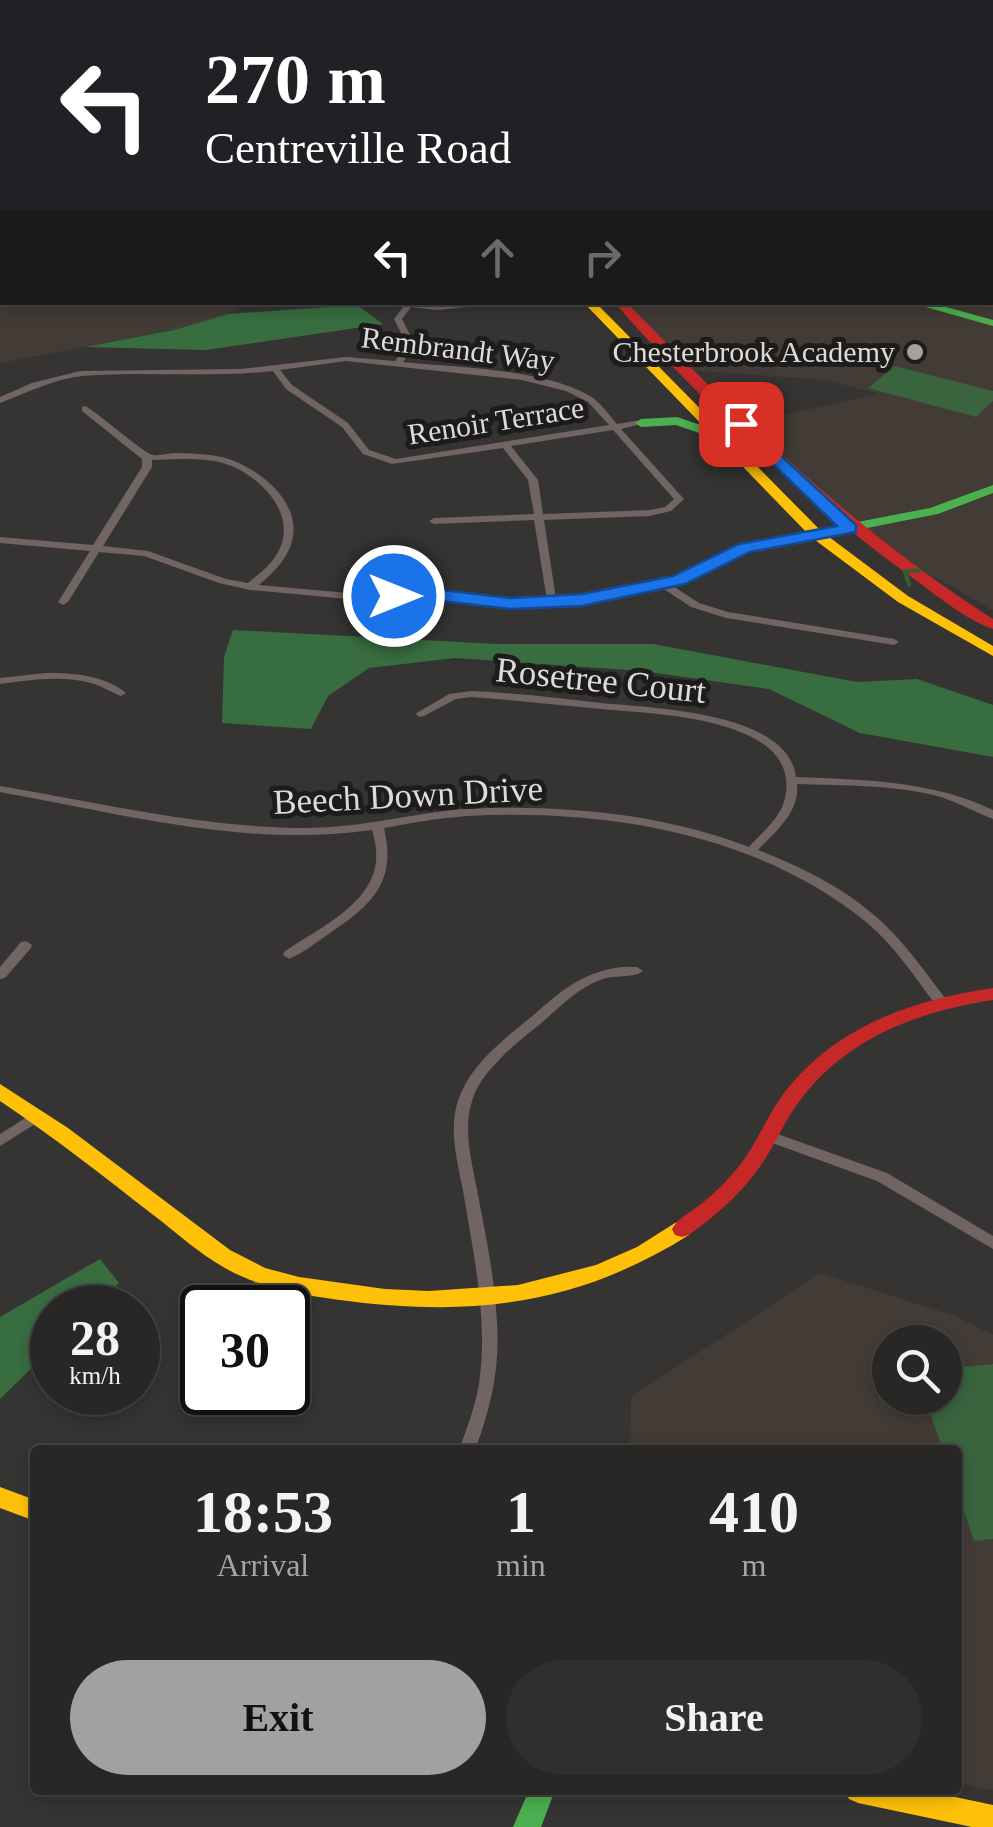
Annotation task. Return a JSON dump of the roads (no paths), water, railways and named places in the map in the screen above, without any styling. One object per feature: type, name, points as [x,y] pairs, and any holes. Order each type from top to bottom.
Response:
[{"type":"main road","points":[[591,305],[816,534],[903,599],[993,652]]},
{"type":"main road","points":[[622,305],[850,528],[917,580],[993,626]]},
{"type":"main road","points":[[924,305],[993,323]]},
{"type":"main road","points":[[641,424],[677,412],[674,391]]},
{"type":"main road","points":[[641,424],[686,423],[719,437]]},
{"type":"main road","points":[[816,534],[943,508],[993,488]]},
{"type":"main road","points":[[0,1092],[214,1250],[265,1276],[380,1299],[488,1298],[589,1277],[652,1250],[720,1201],[753,1163],[790,1099],[830,1056],[876,1026],[940,1001],[993,994]]},
{"type":"main road","points":[[0,1497],[30,1510]]},
{"type":"main road","points":[[527,1827],[540,1795]]},
{"type":"main road","points":[[882,1795],[993,1818]]},
{"type":"street","points":[[397,364],[410,345],[398,320],[409,305]]},
{"type":"street","points":[[420,305],[483,305]]},
{"type":"street","name":"Rembrandt Way","points":[[0,400],[34,384],[80,374],[275,368],[346,359],[509,375],[556,385],[591,400],[676,494],[677,503],[650,513],[434,521]]},
{"type":"street","name":"Renoir Terrace","points":[[275,368],[289,387],[340,421],[366,452],[378,458],[410,462],[641,424]]},
{"type":"street","points":[[84,409],[147,458],[180,456],[229,462],[253,474],[276,498],[288,520],[287,546],[272,568],[250,587]]},
{"type":"street","points":[[506,446],[533,480],[552,603]]},
{"type":"street","points":[[63,602],[142,476],[147,458]]},
{"type":"street","points":[[0,540],[162,556],[208,576],[250,587],[348,596],[442,596],[511,604],[552,603],[663,584],[745,548],[816,534]]},
{"type":"street","points":[[663,584],[695,606],[726,616],[894,642]]},
{"type":"street","points":[[0,681],[78,679],[104,683],[121,694]]},
{"type":"street","name":"Rosetree Court","points":[[420,714],[453,696],[471,694],[707,717],[738,726],[764,740],[784,759],[792,780]]},
{"type":"street","points":[[753,849],[788,807],[792,780],[909,786],[954,796],[993,815]]},
{"type":"street","name":"Beech Down Drive","points":[[0,789],[240,829],[313,832],[461,814],[541,814],[674,829],[753,849],[818,881],[854,905],[894,941],[940,1001]]},
{"type":"street","points":[[289,955],[357,904],[378,879],[382,852],[377,825]]},
{"type":"street","points":[[0,975],[26,946]]},
{"type":"street","points":[[469,1445],[479,1422],[492,1365],[488,1298],[461,1137],[461,1120],[470,1089],[488,1063],[581,981],[606,971],[637,971]]},
{"type":"street","points":[[0,1141],[36,1116]]},
{"type":"street","points":[[769,1136],[882,1177],[993,1243]]},
{"type":"street","points":[[259,1285],[265,1276]]},
{"type":"place","name":"Chesterbrook Academy","points":[[915,352]]}]
